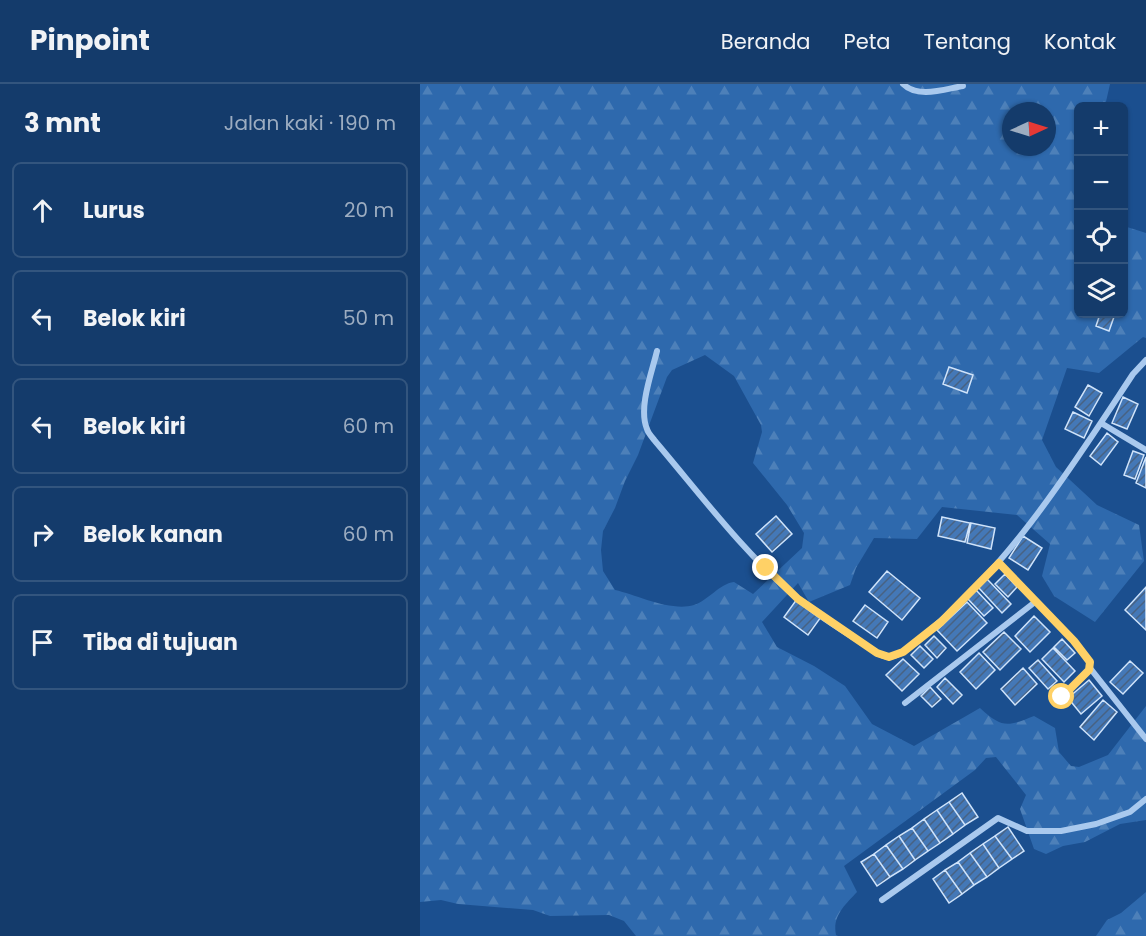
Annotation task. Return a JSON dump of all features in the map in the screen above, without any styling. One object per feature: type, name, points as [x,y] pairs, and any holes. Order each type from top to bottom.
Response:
[{"type":"street","points":[[903,84],[916,92],[963,86]]},
{"type":"street","points":[[657,351],[645,396],[644,416],[647,429],[655,441],[766,568],[798,599],[877,653],[889,657],[903,652],[941,622],[999,563],[1101,423],[1133,374],[1146,360]]},
{"type":"street","points":[[1101,423],[1146,450]]},
{"type":"street","points":[[999,563],[1074,641],[1090,662],[1090,668],[1146,739]]},
{"type":"street","points":[[904,703],[1035,602]]},
{"type":"street","points":[[1062,697],[1090,668]]},
{"type":"street","points":[[882,900],[998,818],[1026,831],[1061,831],[1096,824],[1130,812],[1146,799]]},
{"type":"green space","points":[[420,84],[1110,84],[1106,102],[1074,102],[1074,318],[1128,318],[1128,227],[1146,233],[1146,338],[1143,337],[1099,373],[1067,368],[1042,440],[1056,467],[1097,505],[1139,525],[1144,561],[1095,622],[1054,596],[1042,576],[1050,544],[1017,515],[942,507],[917,539],[874,538],[856,568],[850,585],[809,602],[798,583],[762,622],[777,647],[814,666],[845,686],[872,724],[914,746],[980,708],[1005,724],[1034,716],[1055,728],[1059,752],[1071,766],[1079,767],[1108,755],[1146,706],[1146,820],[1120,824],[1085,842],[1063,846],[1046,854],[1034,849],[1020,809],[1026,795],[996,757],[986,758],[975,770],[844,866],[857,892],[838,916],[835,928],[838,936],[636,936],[624,921],[609,915],[550,916],[533,910],[458,904],[441,900],[420,902]],"holes":[[[705,355],[734,376],[761,425],[762,432],[753,463],[787,505],[804,533],[802,548],[753,594],[734,582],[704,600],[685,607],[665,605],[615,590],[603,571],[601,550],[603,531],[638,455],[667,377],[672,370]]]},
{"type":"green space","points":[[1146,892],[1146,936],[1096,936],[1107,920],[1121,913]]},
{"type":"building","points":[[1099,318],[1114,318],[1109,331],[1096,326]]},
{"type":"building","points":[[949,367],[973,375],[967,393],[943,384]]},
{"type":"building","points":[[1088,385],[1102,393],[1089,416],[1075,407]]},
{"type":"building","points":[[1123,397],[1138,404],[1127,429],[1112,423]]},
{"type":"building","points":[[1073,412],[1092,421],[1084,438],[1065,429]]},
{"type":"building","points":[[1107,433],[1118,442],[1101,465],[1090,456]]},
{"type":"building","points":[[1133,451],[1144,455],[1135,479],[1124,475]]},
{"type":"building","points":[[1146,457],[1146,488],[1136,483]]},
{"type":"building","points":[[776,516],[792,534],[772,552],[756,534]]},
{"type":"building","points":[[942,517],[970,523],[965,542],[938,536]]},
{"type":"building","points":[[971,523],[995,528],[991,549],[967,543]]},
{"type":"building","points":[[1023,536],[1042,548],[1028,570],[1009,558]]},
{"type":"building","points":[[887,571],[920,598],[902,620],[869,592]]},
{"type":"building","points":[[1005,574],[1017,587],[1008,597],[995,584]]},
{"type":"building","points":[[987,579],[1011,604],[1002,613],[978,587]]},
{"type":"building","points":[[1146,587],[1146,630],[1125,610]]},
{"type":"building","points":[[976,590],[993,608],[984,616],[967,598]]},
{"type":"building","points":[[797,599],[821,617],[808,635],[784,617]]},
{"type":"building","points":[[967,602],[987,623],[957,651],[937,630]]},
{"type":"building","points":[[865,605],[888,622],[877,638],[853,621]]},
{"type":"building","points":[[1034,616],[1050,632],[1030,652],[1015,636]]},
{"type":"building","points":[[1004,632],[1021,649],[1000,670],[983,652]]},
{"type":"building","points":[[934,636],[946,648],[937,658],[925,645]]},
{"type":"building","points":[[1062,639],[1075,653],[1067,660],[1054,647]]},
{"type":"building","points":[[920,646],[933,659],[924,668],[911,655]]},
{"type":"building","points":[[1053,648],[1075,671],[1064,682],[1042,659]]},
{"type":"building","points":[[979,653],[995,670],[976,689],[960,672]]},
{"type":"building","points":[[903,659],[919,674],[902,691],[886,675]]},
{"type":"building","points":[[1038,660],[1057,681],[1048,689],[1029,668]]},
{"type":"building","points":[[1130,661],[1143,673],[1123,694],[1110,682]]},
{"type":"building","points":[[1023,668],[1037,684],[1015,705],[1001,689]]},
{"type":"building","points":[[945,678],[962,695],[953,704],[937,687]]},
{"type":"building","points":[[1089,680],[1102,696],[1081,714],[1068,698]]},
{"type":"building","points":[[930,687],[941,699],[932,707],[921,696]]},
{"type":"building","points":[[1103,700],[1117,712],[1094,740],[1080,727]]},
{"type":"building","points":[[962,793],[978,817],[965,825],[949,802]]},
{"type":"building","points":[[949,802],[965,825],[953,834],[937,810]]},
{"type":"building","points":[[937,810],[953,834],[940,843],[924,819]]},
{"type":"building","points":[[924,819],[940,843],[928,851],[912,828]]},
{"type":"building","points":[[1008,827],[1024,851],[1012,859],[995,836]]},
{"type":"building","points":[[912,828],[928,851],[915,860],[899,836]]},
{"type":"building","points":[[899,836],[915,860],[903,869],[886,845]]},
{"type":"building","points":[[995,836],[1012,859],[999,868],[983,844]]},
{"type":"building","points":[[983,844],[999,868],[987,877],[970,853]]},
{"type":"building","points":[[886,845],[903,869],[890,877],[874,854]]},
{"type":"building","points":[[970,853],[987,877],[974,885],[958,862]]},
{"type":"building","points":[[874,854],[890,877],[877,886],[861,862]]},
{"type":"building","points":[[958,862],[974,885],[962,894],[945,870]]},
{"type":"building","points":[[945,870],[962,894],[949,903],[933,879]]},
{"type":"route","points":[[766,568],[798,599],[877,653],[889,657],[903,652],[941,622],[999,563],[1074,641],[1090,662],[1089,670],[1062,697]]}]
